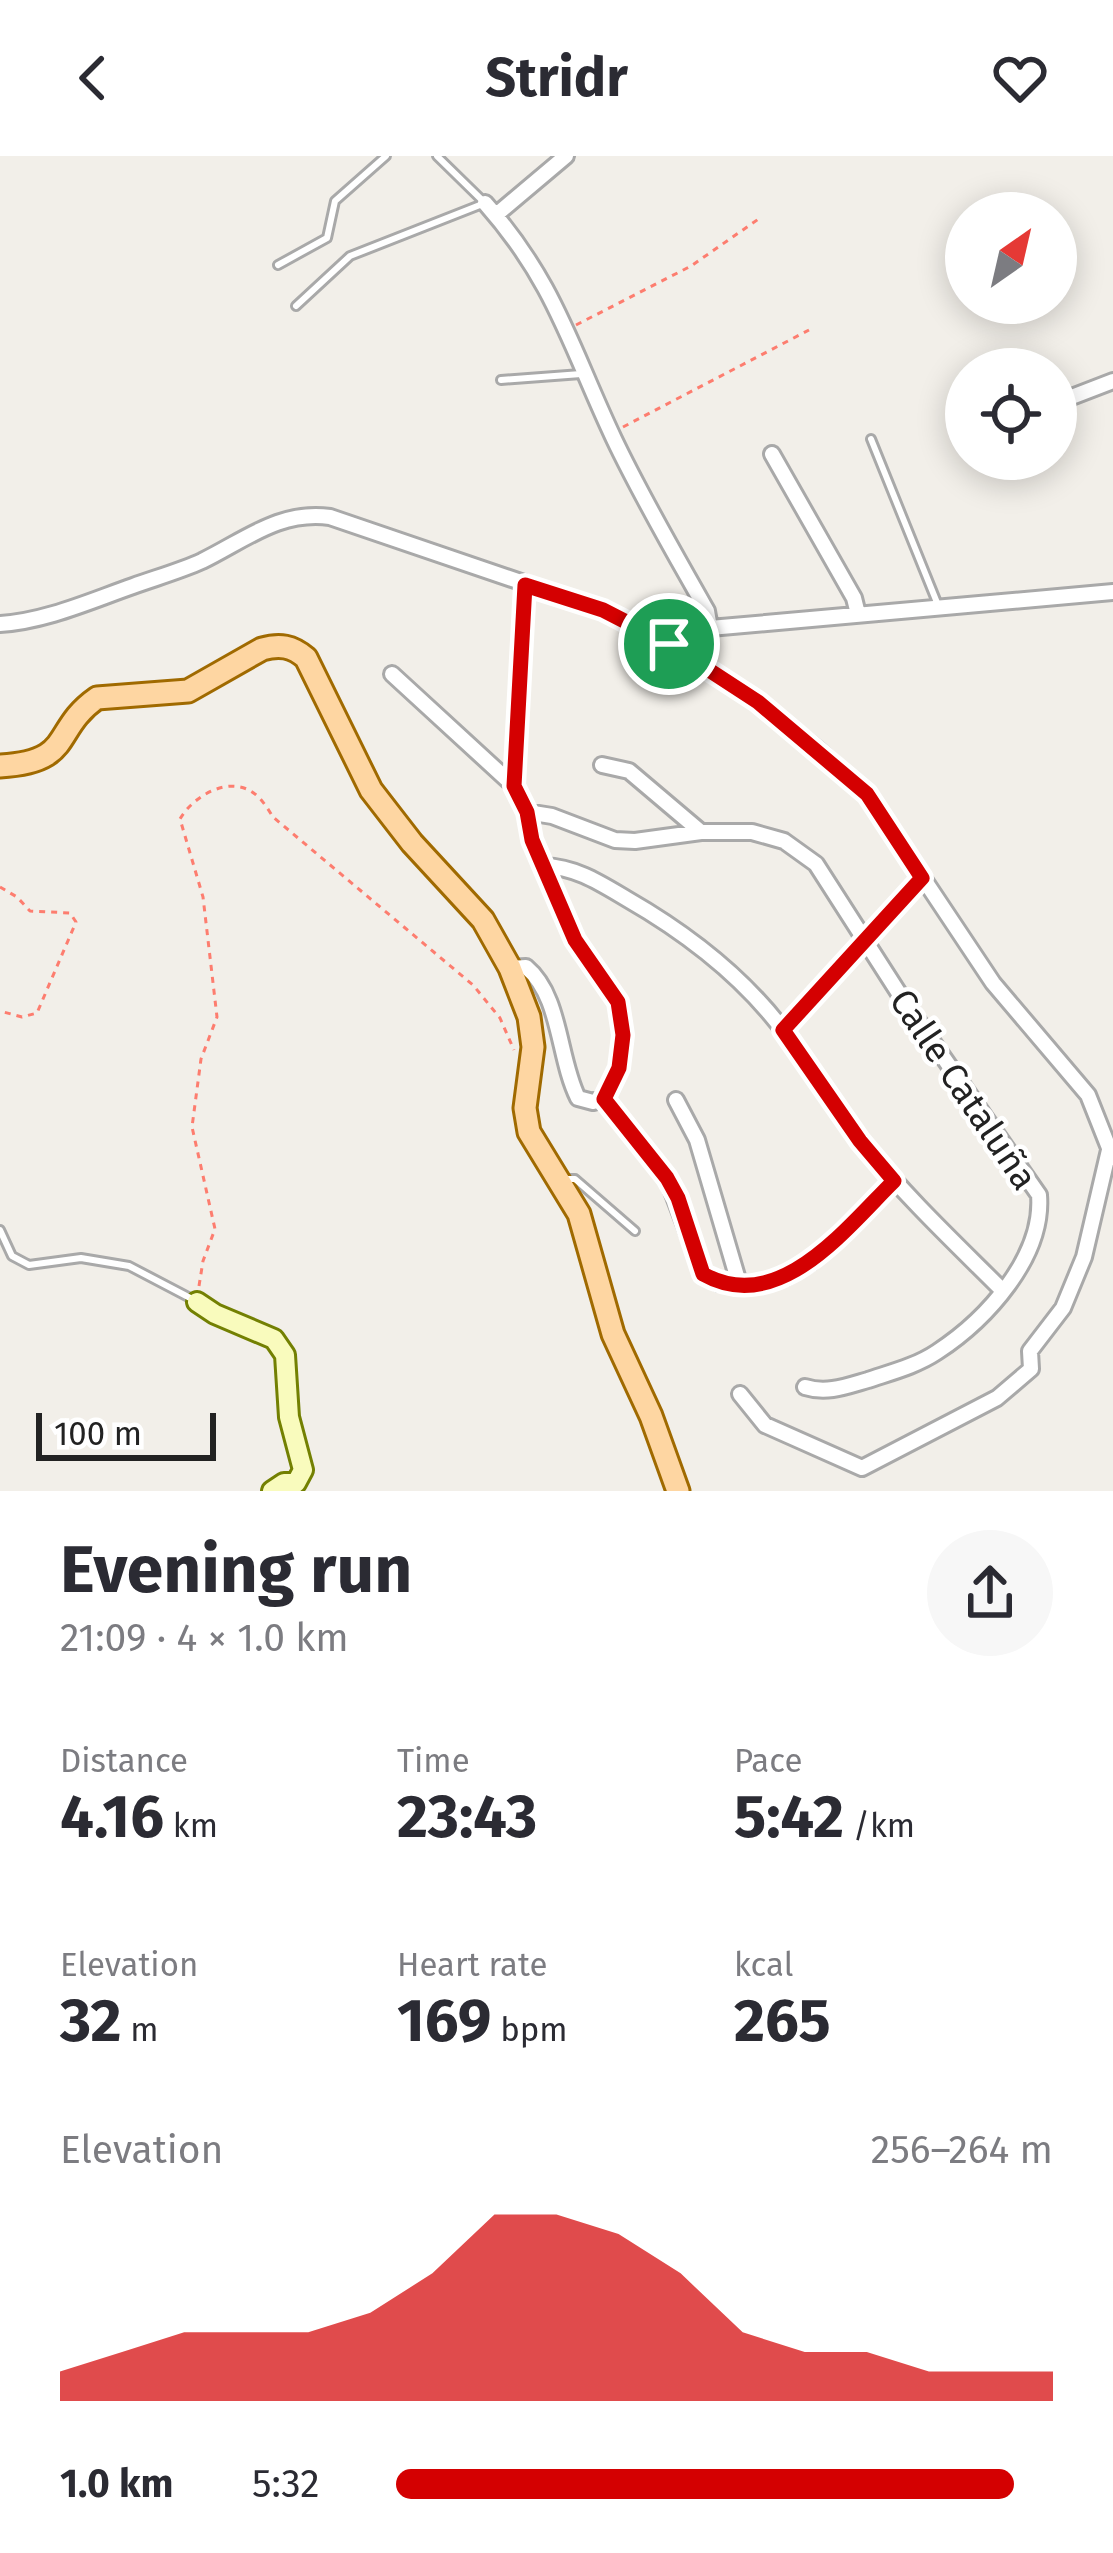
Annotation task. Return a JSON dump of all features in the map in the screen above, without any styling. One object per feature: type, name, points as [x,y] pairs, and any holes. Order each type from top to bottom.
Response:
[{"type":"main road","points":[[0,766],[27,764],[52,753],[87,705],[98,698],[188,691],[262,649],[287,646],[298,651],[313,668],[371,790],[483,920],[510,968],[533,1047],[525,1108],[529,1132],[579,1214],[613,1334],[651,1416],[678,1491]]},
{"type":"street","points":[[566,156],[491,209],[543,278],[642,498],[707,611],[710,628]]},
{"type":"street","points":[[1077,395],[1113,381]]},
{"type":"street","points":[[772,454],[854,598],[858,614]]},
{"type":"street","points":[[0,624],[64,610],[201,562],[242,537],[306,514],[330,517],[603,610],[669,644],[758,702],[867,794],[993,983],[1088,1095],[1111,1154],[1092,1235],[1063,1308],[1030,1351],[1031,1369],[997,1398],[862,1468],[764,1424],[740,1394]]},
{"type":"street","points":[[514,786],[525,585]]},
{"type":"street","points":[[669,644],[678,635],[710,628],[1113,592]]},
{"type":"street","points":[[392,674],[514,786],[527,812],[532,840],[575,940],[618,1002],[623,1035],[619,1068],[604,1099],[578,1098],[566,1074],[549,1002],[538,977],[526,967],[510,968]]},
{"type":"street","points":[[602,764],[629,771],[701,832]]},
{"type":"street","name":"Calle Cataluña","points":[[527,812],[635,842],[701,832],[752,832],[784,842],[815,864],[1039,1195],[1041,1217],[1003,1292],[990,1309],[938,1352],[838,1389],[805,1387]]},
{"type":"street","points":[[544,866],[585,875],[658,916],[728,969],[783,1030],[894,1181],[1003,1292]]},
{"type":"street","points":[[783,1030],[922,878]]},
{"type":"street","points":[[604,1099],[667,1178],[703,1274],[718,1282],[786,1277],[811,1262],[894,1181]]},
{"type":"street","points":[[676,1100],[697,1140],[739,1282]]},
{"type":"street","points":[[197,1302],[274,1339],[285,1355],[290,1417],[303,1470],[296,1483],[284,1483],[272,1491]]},
{"type":"lane","points":[[278,266],[327,238],[335,201],[386,156]]},
{"type":"lane","points":[[296,306],[350,256],[491,209],[436,156]]},
{"type":"lane","points":[[501,380],[574,377],[586,372]]},
{"type":"lane","points":[[871,440],[938,605]]},
{"type":"lane","points":[[558,1179],[574,1179],[635,1231]]},
{"type":"lane","points":[[0,1230],[12,1256],[29,1265],[81,1258],[129,1266],[197,1302]]},
{"type":"path","points":[[568,329],[691,266],[760,218]]},
{"type":"path","points":[[611,433],[809,329]]},
{"type":"path","points":[[197,1302],[203,1261],[215,1229],[192,1127],[201,1059],[217,1017],[203,897],[180,819],[189,803],[222,787],[242,787],[256,795],[273,817],[473,985],[500,1018],[528,1079]]},
{"type":"path","points":[[0,887],[30,911],[70,913],[76,922],[37,1013],[22,1017],[0,1011]]},
{"type":"route","points":[[525,585],[603,610],[669,644],[758,702],[867,794],[922,878],[783,1030],[860,1141],[894,1181],[811,1262],[786,1277],[760,1283],[718,1282],[703,1274],[667,1178],[604,1099],[619,1068],[623,1035],[618,1002],[575,940],[514,786],[525,585]]}]
